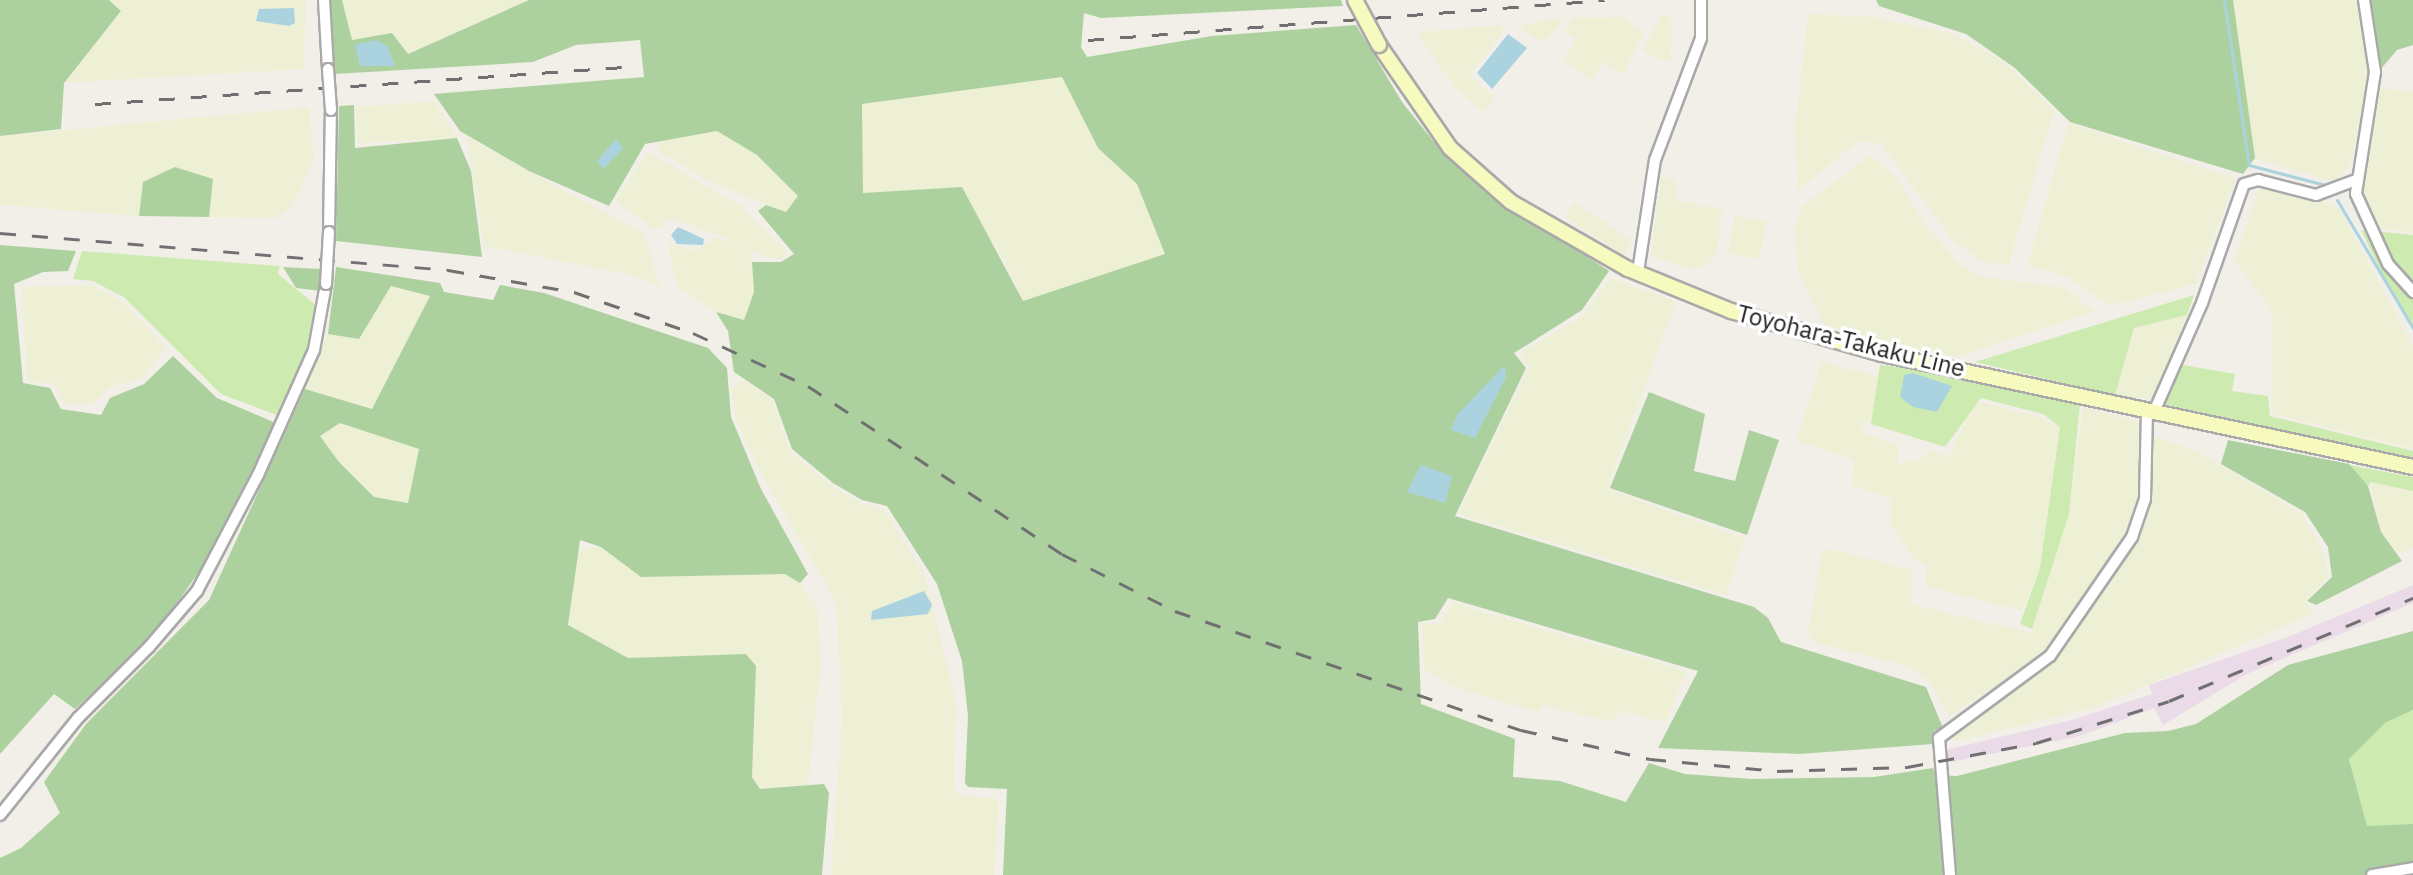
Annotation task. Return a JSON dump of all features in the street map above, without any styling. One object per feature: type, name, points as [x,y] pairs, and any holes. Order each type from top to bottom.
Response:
[{"type":"main road","name":"Toyohara-Takaku Line","points":[[1355,0],[1379,45],[1430,124],[1478,175],[1558,232],[1638,272],[1790,330],[2413,467]]},
{"type":"street","points":[[0,815],[78,718],[149,647],[197,591],[258,475],[314,350],[326,284],[329,232],[331,110],[324,0]]},
{"type":"street","points":[[1638,272],[1655,160],[1695,57],[1703,18],[1701,0]]},
{"type":"street","points":[[2364,0],[2375,72],[2356,180],[2360,207],[2388,264],[2413,292]]},
{"type":"street","points":[[1950,875],[1939,738],[2050,656],[2132,537],[2145,499],[2150,411],[2202,303],[2244,184],[2258,180],[2316,195],[2356,180]]},
{"type":"street","points":[[2372,875],[2413,868]]},
{"type":"shaded area","points":[[2413,585],[2413,603],[2247,674],[2163,725],[2154,708],[2080,736],[1946,763],[1945,750],[2072,720],[2152,694],[2149,685],[2288,637]]},
{"type":"green space","points":[[0,0],[109,0],[121,11],[64,83],[61,129],[0,136]]},
{"type":"green space","points":[[109,0],[306,0],[304,69],[64,83],[121,12]]},
{"type":"green space","points":[[329,0],[342,0],[352,40],[392,33],[408,54],[529,0],[1341,0],[1343,6],[1101,18],[1084,13],[1081,47],[1087,57],[1212,36],[1356,25],[1402,102],[1442,152],[1496,196],[1609,271],[1582,310],[1514,353],[1526,368],[1455,516],[1754,607],[1768,618],[1781,642],[1926,687],[1943,728],[1934,731],[1933,744],[1800,754],[1658,748],[1698,671],[1448,598],[1435,619],[1418,622],[1421,704],[1515,739],[1513,777],[1560,781],[1626,802],[1649,763],[1685,774],[1752,779],[1874,777],[1933,768],[1935,775],[1957,776],[2125,733],[2168,731],[2196,724],[2288,665],[2413,631],[2413,710],[2385,723],[2349,759],[2367,826],[2413,824],[2413,875],[1003,875],[1007,789],[968,787],[965,783],[968,716],[962,661],[937,584],[887,506],[862,500],[833,483],[792,449],[774,399],[734,372],[728,331],[716,312],[744,320],[754,292],[752,262],[781,262],[794,254],[758,211],[766,205],[786,212],[798,196],[757,155],[717,131],[645,144],[609,206],[529,171],[460,131],[434,94],[644,77],[640,40],[576,45],[533,62],[335,74]],"holes":[[[1062,77],[1098,148],[1137,184],[1165,254],[1023,301],[962,187],[863,193],[862,104]]]},
{"type":"green space","points":[[342,0],[529,0],[407,54],[392,34],[351,40]]},
{"type":"green space","points":[[1876,0],[2233,0],[2255,158],[2243,174],[2070,122],[2015,68],[1966,34],[1879,6]]},
{"type":"green space","points":[[2233,0],[2357,0],[2370,57],[2367,82],[2351,164],[2334,182],[2255,158]]},
{"type":"green space","points":[[2367,0],[2413,0],[2413,45],[2397,50],[2380,70],[2369,51]]},
{"type":"green space","points":[[1662,14],[1669,16],[1672,24],[1670,62],[1642,51]]},
{"type":"green space","points":[[1808,14],[1873,17],[1952,34],[2004,62],[2054,111],[2009,264],[1984,263],[1954,242],[1881,144],[1859,141],[1798,190],[1795,128]]},
{"type":"green space","points":[[1622,17],[1644,33],[1623,75],[1604,63],[1591,80],[1564,60],[1576,39],[1565,30],[1572,18]]},
{"type":"green space","points":[[1560,18],[1562,24],[1542,43],[1518,26]]},
{"type":"green space","points":[[1501,25],[1503,32],[1469,75],[1495,97],[1483,112],[1455,87],[1419,38],[1421,32]]},
{"type":"green space","points":[[1062,77],[1098,148],[1137,184],[1165,254],[1023,301],[996,244],[863,194],[862,104]]},
{"type":"green space","points":[[2379,88],[2413,92],[2413,233],[2378,228],[2365,198],[2362,180]]},
{"type":"green space","points":[[434,101],[457,138],[358,143],[357,107]]},
{"type":"green space","points":[[354,105],[355,148],[457,138],[471,171],[482,257],[336,241],[339,106]]},
{"type":"green space","points":[[309,107],[314,159],[293,205],[277,218],[209,217],[213,179],[143,182],[139,216],[0,205],[0,136]]},
{"type":"green space","points":[[2068,123],[2236,179],[2195,284],[2110,306],[2064,275],[2027,266]]},
{"type":"green space","points":[[717,131],[757,155],[798,196],[786,212],[713,183],[657,150],[661,141]]},
{"type":"green space","points":[[467,137],[644,234],[660,286],[634,275],[484,246]]},
{"type":"green space","points":[[648,152],[740,206],[788,252],[780,260],[750,251],[754,292],[744,320],[716,312],[678,287],[669,243],[695,251],[713,238],[738,243],[671,218],[655,230],[615,200]]},
{"type":"green space","points":[[1871,155],[1898,179],[1923,222],[1959,264],[1978,276],[2065,288],[2095,312],[1957,357],[1855,336],[1824,324],[1798,273],[1795,226],[1803,205]]},
{"type":"green space","points":[[175,167],[213,179],[209,217],[139,216],[143,182]]},
{"type":"green space","points":[[1661,178],[1676,180],[1676,200],[1722,209],[1717,253],[1705,267],[1685,268],[1651,255]]},
{"type":"green space","points":[[2267,189],[2330,203],[2340,210],[2413,346],[2413,449],[2273,414],[2273,313],[2234,260],[2259,190]]},
{"type":"green space","points":[[1574,202],[1632,241],[1623,255],[1564,216]]},
{"type":"green space","points":[[1735,216],[1766,222],[1759,259],[1728,253]]},
{"type":"green space","points":[[2361,230],[2413,235],[2413,324],[2388,287]]},
{"type":"green space","points":[[0,245],[76,251],[68,271],[43,272],[14,284],[23,383],[50,388],[61,409],[101,415],[110,398],[144,384],[173,356],[217,398],[276,423],[201,569],[153,637],[75,709],[54,694],[0,754]]},
{"type":"green space","points":[[82,251],[280,266],[278,274],[319,308],[315,337],[277,415],[221,394],[125,298],[93,281],[73,279]]},
{"type":"green space","points":[[283,267],[320,269],[321,291],[296,288]]},
{"type":"green space","points":[[336,267],[440,283],[444,292],[493,300],[500,285],[544,293],[708,348],[727,368],[731,417],[761,489],[808,574],[800,583],[785,574],[641,577],[601,547],[580,540],[568,625],[628,658],[746,654],[756,666],[752,777],[760,789],[824,784],[829,793],[822,875],[0,875],[0,858],[21,848],[60,813],[44,782],[86,724],[209,600],[305,389],[372,409],[430,296],[391,286],[359,339],[328,334]],"holes":[[[340,423],[419,449],[408,503],[374,497],[339,462],[320,436]]]},
{"type":"green space","points":[[1610,278],[1676,302],[1607,489],[1745,539],[1726,595],[1459,514],[1529,367],[1520,353],[1584,315]]},
{"type":"green space","points":[[92,285],[123,302],[166,348],[142,379],[113,386],[92,403],[64,405],[54,384],[27,382],[22,287]]},
{"type":"green space","points":[[391,285],[431,295],[372,410],[305,389],[328,334],[359,339]]},
{"type":"green space","points":[[2194,295],[2187,315],[2134,328],[2115,395],[1975,362]]},
{"type":"green space","points":[[2187,315],[2152,400],[2115,395],[2134,328]]},
{"type":"green space","points":[[1821,363],[1878,377],[1872,422],[1865,420],[1861,432],[1898,445],[1898,464],[1919,460],[1931,450],[1949,457],[1972,405],[1983,403],[2037,416],[2060,427],[2040,568],[2022,611],[1925,586],[1927,565],[1915,559],[1890,525],[1892,500],[1852,485],[1854,460],[1796,441]]},
{"type":"green space","points":[[1880,365],[1926,369],[2080,404],[2069,514],[2032,629],[2020,624],[2040,568],[2060,427],[2043,414],[1981,398],[1945,447],[1871,424]]},
{"type":"green space","points":[[2183,365],[2235,374],[2232,391],[2268,396],[2270,416],[2413,451],[2413,459],[2164,404]]},
{"type":"green space","points":[[744,380],[772,400],[790,452],[833,487],[862,504],[884,509],[926,578],[956,703],[954,788],[959,795],[999,799],[994,875],[831,875],[842,717],[836,602],[759,470],[735,416],[731,389]]},
{"type":"green space","points":[[1649,392],[1705,414],[1694,471],[1735,481],[1749,430],[1779,440],[1747,535],[1610,488]]},
{"type":"green space","points":[[2083,407],[2137,421],[2141,494],[2120,547],[2038,659],[1949,716],[1930,683],[1905,665],[1815,643],[1808,633],[1822,552],[1830,549],[1913,570],[1911,604],[2031,633],[2069,514]]},
{"type":"green space","points":[[339,422],[420,449],[408,503],[374,497],[339,462],[320,436]]},
{"type":"green space","points":[[2154,436],[2200,453],[2302,514],[2323,550],[2328,576],[2305,602],[2314,613],[2094,708],[1954,741],[1951,733],[2056,659],[2134,547],[2148,518]]},
{"type":"green space","points":[[2228,440],[2349,464],[2368,486],[2381,532],[2402,561],[2316,605],[2307,601],[2332,577],[2328,547],[2305,512],[2221,464]]},
{"type":"green space","points":[[2349,465],[2413,477],[2413,491],[2371,482],[2368,486]]},
{"type":"green space","points":[[2370,482],[2413,491],[2413,547],[2399,553],[2381,532]]},
{"type":"green space","points":[[601,546],[641,577],[785,574],[800,583],[817,607],[821,664],[808,785],[760,789],[752,777],[756,666],[746,654],[628,658],[568,625],[578,551]]},
{"type":"green space","points":[[1453,603],[1687,671],[1665,722],[1619,711],[1613,722],[1543,706],[1538,712],[1459,689],[1424,670],[1422,622],[1439,624]]},
{"type":"green space","points":[[2413,710],[2413,824],[2367,827],[2349,758],[2385,723]]},
{"type":"water","points":[[294,8],[295,23],[289,26],[256,21],[259,9]]},
{"type":"water","points":[[1508,34],[1527,48],[1492,89],[1477,73]]},
{"type":"water","points":[[377,40],[388,47],[395,66],[360,66],[355,45]]},
{"type":"water","points":[[616,139],[623,149],[603,169],[597,161]]},
{"type":"water","points":[[678,227],[704,239],[703,245],[677,244],[671,235]]},
{"type":"water","points":[[1505,365],[1506,377],[1475,438],[1451,430],[1457,415]]},
{"type":"water","points":[[1913,373],[1952,386],[1937,412],[1913,407],[1900,397],[1904,375]]},
{"type":"water","points":[[1421,465],[1452,476],[1445,503],[1407,492]]},
{"type":"water","points":[[924,591],[932,605],[928,614],[871,620],[872,611]]},
{"type":"waterway","points":[[2224,0],[2249,165],[2325,185]]},
{"type":"waterway","points":[[2337,200],[2413,328]]},
{"type":"railway","points":[[1088,40],[1604,0]]},
{"type":"railway","points":[[95,104],[638,66]]},
{"type":"railway","points":[[0,233],[448,270],[574,292],[693,333],[808,386],[1062,554],[1175,611],[1521,730],[1650,759],[1777,771],[1907,767],[2036,743],[2169,701],[2413,598]]}]
